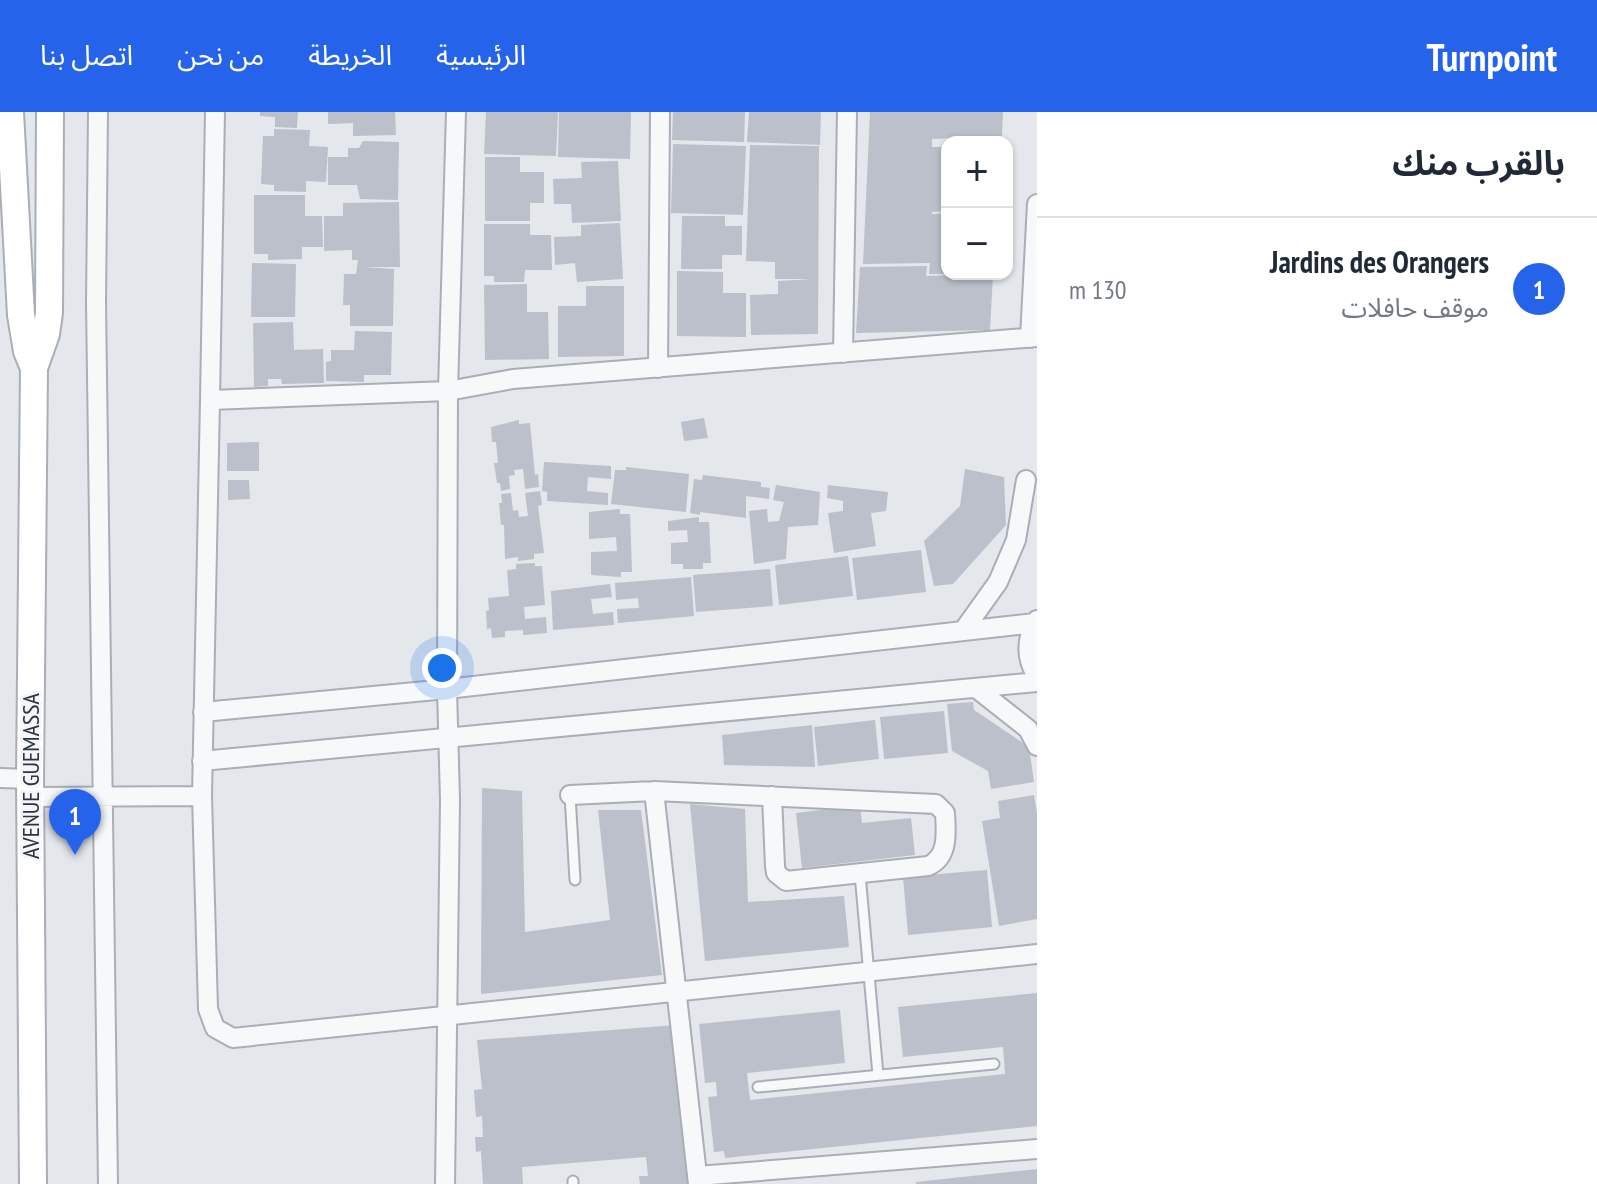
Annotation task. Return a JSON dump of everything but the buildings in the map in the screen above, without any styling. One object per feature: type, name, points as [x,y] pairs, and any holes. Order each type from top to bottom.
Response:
[{"type":"main road","name":"AVENUE GUEMASSA","points":[[10,112],[21,324],[34,368]]},
{"type":"main road","name":"AVENUE GUEMASSA","points":[[33,1184],[30,788],[34,368],[46,334],[49,313],[50,112]]},
{"type":"street","points":[[98,112],[96,302],[108,1184]]},
{"type":"street","points":[[215,112],[202,761],[208,1009],[215,1028],[223,1035],[243,1038],[1037,954]]},
{"type":"street","points":[[445,1184],[450,800],[447,689],[448,391],[456,112]]},
{"type":"street","points":[[658,368],[660,112]]},
{"type":"street","points":[[843,353],[847,112]]},
{"type":"street","points":[[210,400],[448,391],[503,380],[1034,338],[1037,204]]},
{"type":"street","points":[[963,631],[998,582],[1016,540],[1026,480]]},
{"type":"street","points":[[203,712],[447,689],[1036,621],[1028,647],[1029,660],[1037,676]]},
{"type":"street","points":[[202,761],[1037,682]]},
{"type":"street","points":[[976,688],[1028,729],[1037,746]]},
{"type":"street","points":[[0,778],[30,788],[101,795],[202,796]]},
{"type":"street","points":[[570,795],[654,791],[772,796],[936,804],[944,810],[945,846],[941,858],[935,863],[793,882],[781,879],[775,866],[772,796]]},
{"type":"street","points":[[654,791],[697,1180],[1037,1149]]},
{"type":"lane","points":[[570,795],[575,880]]},
{"type":"lane","points":[[860,874],[878,1075]]},
{"type":"lane","points":[[758,1087],[994,1064]]},
{"type":"place","name":"Jardins des Orangers","points":[[75,855]]}]
